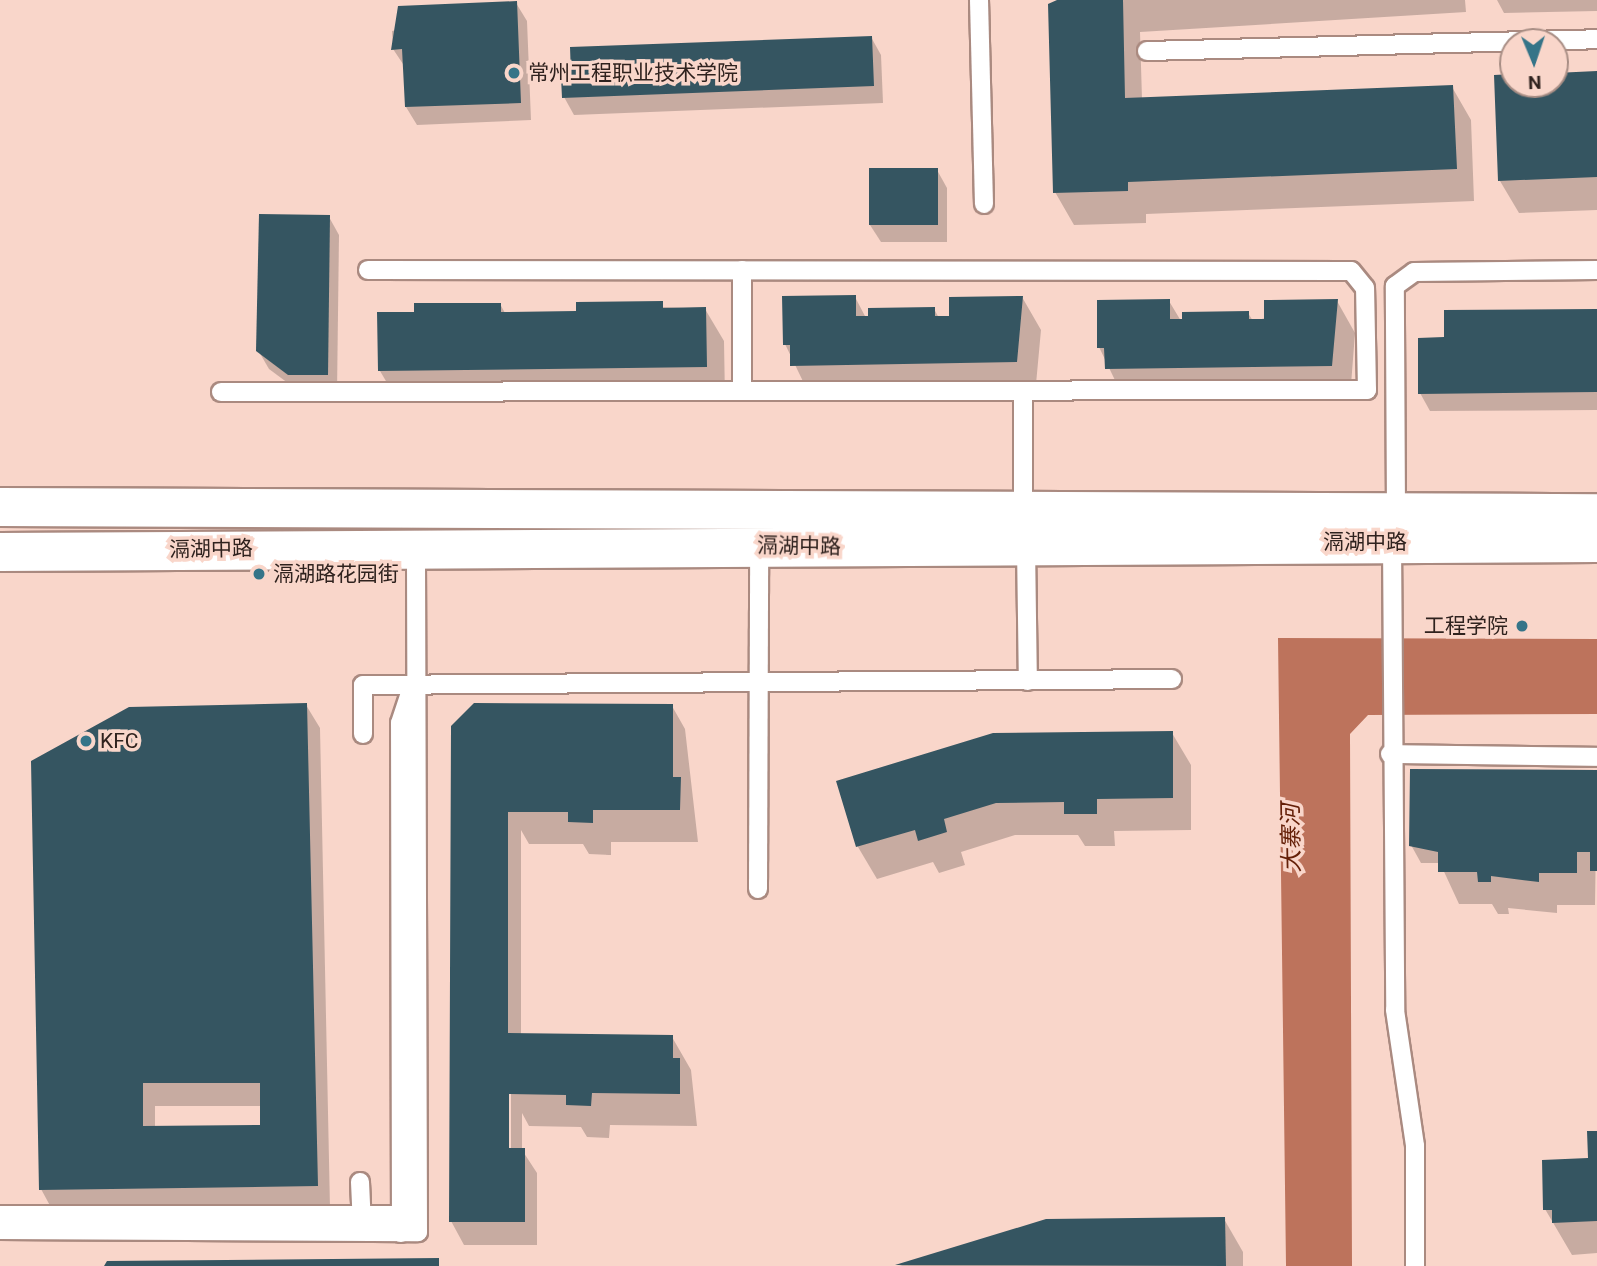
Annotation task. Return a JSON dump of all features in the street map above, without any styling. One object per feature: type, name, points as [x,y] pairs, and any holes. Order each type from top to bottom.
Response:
[{"type":"main road","name":"滆湖中路","points":[[0,507],[1024,529],[1394,527],[1597,513]]},
{"type":"main road","name":"滆湖中路","points":[[1394,527],[1597,543]]},
{"type":"main road","name":"滆湖中路","points":[[0,552],[416,546],[759,545],[1024,529]]},
{"type":"lane","points":[[979,0],[984,204]]},
{"type":"lane","points":[[1147,51],[1597,39]]},
{"type":"lane","points":[[221,392],[1367,390],[1365,288],[1351,271],[368,270]]},
{"type":"lane","points":[[741,270],[742,391]]},
{"type":"lane","points":[[1415,1266],[1415,1146],[1395,1010],[1390,726],[1395,286],[1414,272],[1597,270]]},
{"type":"lane","points":[[1023,391],[1028,681]]},
{"type":"lane","points":[[758,889],[759,545]]},
{"type":"lane","points":[[407,1221],[419,970],[421,722],[413,684],[416,546]]},
{"type":"lane","points":[[363,734],[363,685],[1172,679]]},
{"type":"lane","points":[[407,1221],[400,969],[400,723],[413,684]]},
{"type":"lane","points":[[1390,754],[1597,757]]},
{"type":"lane","points":[[400,969],[419,970]]},
{"type":"lane","points":[[360,1182],[362,1234]]},
{"type":"lane","points":[[0,1215],[250,1224],[362,1234],[407,1221]]},
{"type":"lane","points":[[0,1230],[250,1224],[361,1215],[407,1221]]},
{"type":"water","name":"大寨河","points":[[1278,638],[1597,639],[1597,714],[1368,715],[1350,734],[1352,1266],[1286,1266]]},
{"type":"building","points":[[1057,0],[1123,0],[1125,98],[1453,85],[1457,169],[1128,182],[1128,191],[1053,193],[1048,4]]},
{"type":"building","points":[[517,1],[521,103],[405,107],[402,49],[391,50],[398,6]]},
{"type":"building","points":[[872,36],[874,86],[562,98],[561,77],[571,76],[570,47]]},
{"type":"building","points":[[1597,71],[1597,177],[1498,181],[1494,75],[1499,75],[1499,98],[1569,98],[1569,72]]},
{"type":"building","points":[[869,168],[938,168],[938,225],[869,225]]},
{"type":"building","points":[[259,214],[330,215],[328,375],[288,375],[256,351]]},
{"type":"building","points":[[856,295],[856,316],[868,316],[868,308],[935,307],[935,316],[949,316],[949,297],[1023,296],[1017,362],[790,366],[790,345],[783,345],[782,296]]},
{"type":"building","points":[[1170,299],[1170,319],[1182,319],[1182,312],[1249,311],[1249,319],[1264,319],[1264,300],[1338,299],[1332,366],[1105,369],[1104,348],[1097,348],[1097,300]]},
{"type":"building","points":[[663,301],[663,308],[706,307],[707,367],[378,371],[377,312],[414,312],[414,303],[501,303],[501,312],[576,311],[576,302]]},
{"type":"building","points":[[1597,309],[1597,392],[1418,394],[1418,338],[1444,337],[1444,310]]},
{"type":"building","points":[[307,703],[318,1186],[39,1190],[31,761],[129,707]],"holes":[[[143,1083],[260,1083],[260,1125],[143,1126]]]},
{"type":"building","points":[[474,703],[673,704],[673,777],[681,777],[680,810],[593,810],[593,823],[568,822],[568,812],[508,812],[508,1033],[673,1035],[673,1058],[680,1058],[680,1094],[592,1093],[591,1106],[566,1105],[566,1095],[509,1094],[509,1148],[525,1148],[525,1222],[449,1222],[451,726]]},
{"type":"building","points":[[1173,731],[1173,798],[1097,799],[1097,814],[1064,814],[1064,802],[996,803],[944,819],[947,832],[918,841],[915,830],[856,847],[836,781],[993,733]]},
{"type":"building","points":[[1410,769],[1597,770],[1597,871],[1590,871],[1590,852],[1577,852],[1577,873],[1539,873],[1539,882],[1491,876],[1491,882],[1478,882],[1477,872],[1438,872],[1438,852],[1409,846]]},
{"type":"building","points":[[1587,1131],[1597,1131],[1597,1221],[1552,1223],[1552,1210],[1543,1210],[1542,1160],[1588,1158]]},
{"type":"building","points":[[1225,1217],[1226,1266],[895,1265],[1046,1219]]},
{"type":"building","points":[[439,1258],[439,1266],[104,1266],[107,1261]]},
{"type":"place","name":"常州工程职业技术学院","points":[[514,73]]},
{"type":"place","name":"滆湖路花园街","points":[[259,574]]},
{"type":"place","name":"工程学院","points":[[1522,626]]},
{"type":"place","name":"KFC","points":[[86,741]]}]
